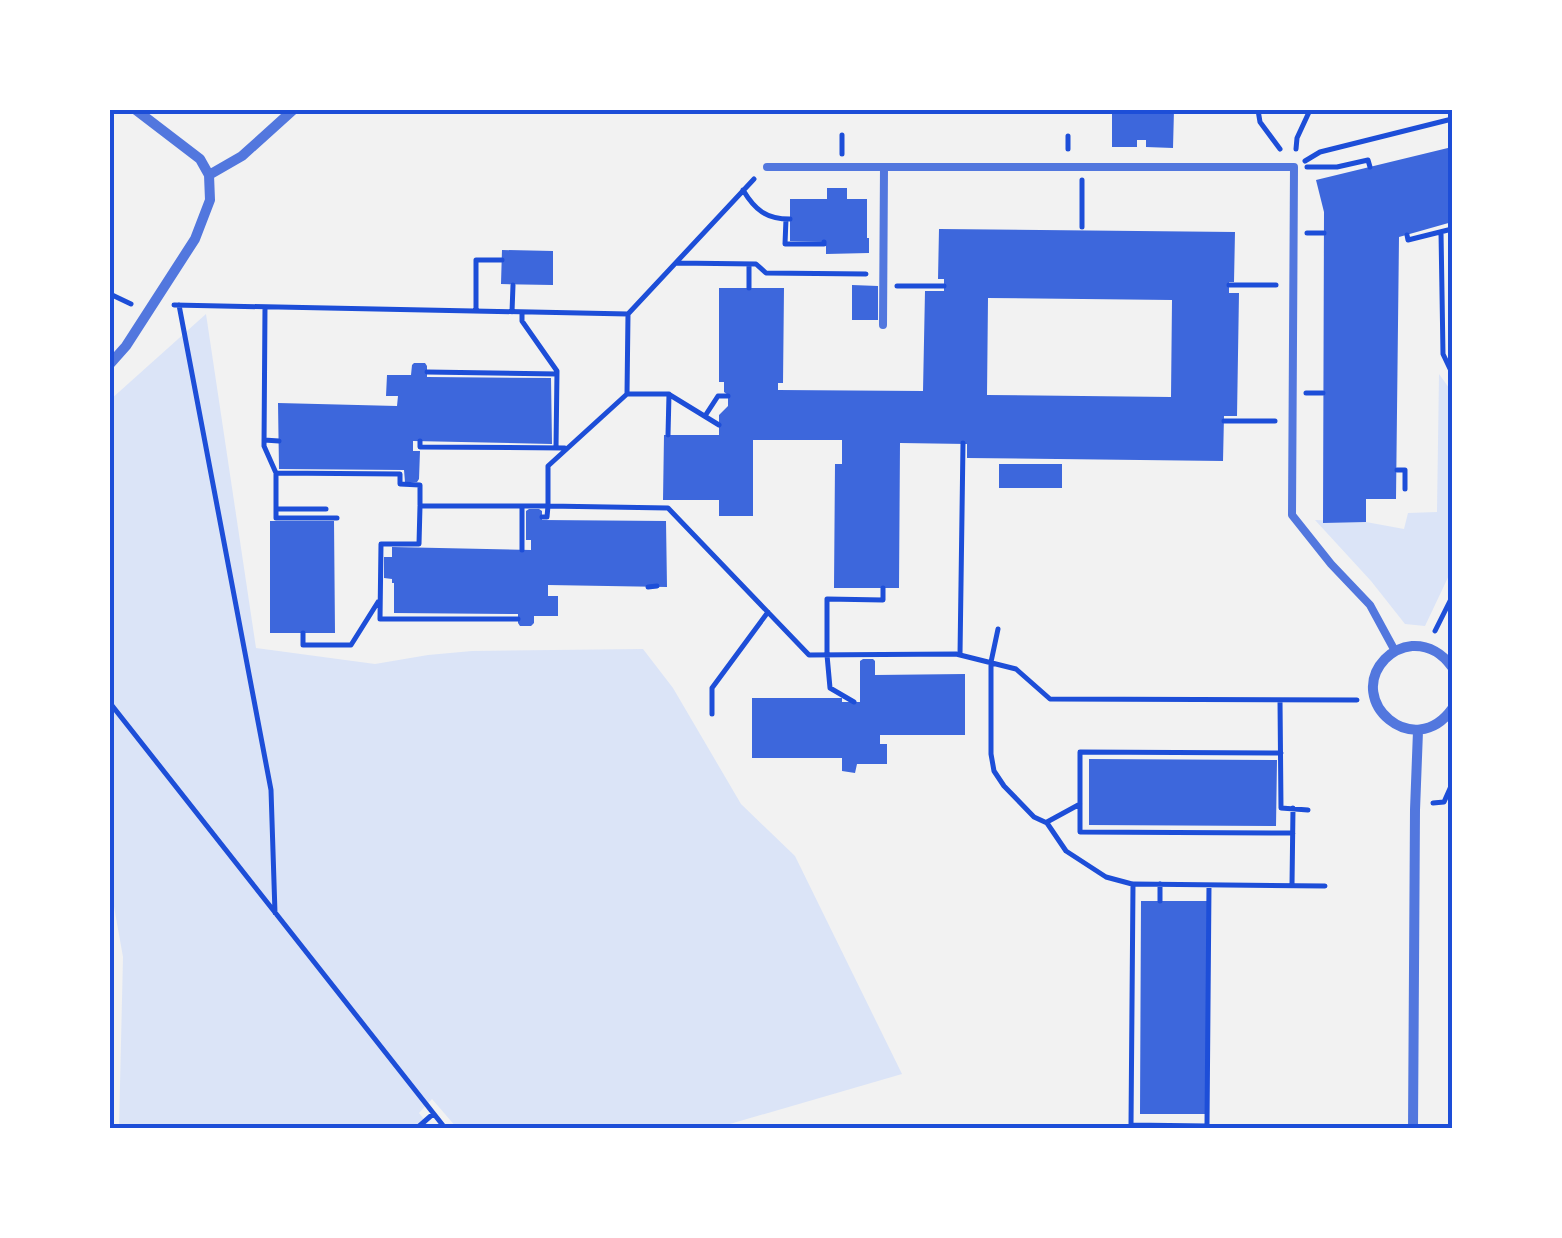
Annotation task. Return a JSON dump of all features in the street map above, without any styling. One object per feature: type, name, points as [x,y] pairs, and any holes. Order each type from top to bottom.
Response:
[{"type":"street","points":[[110,364],[126,346],[195,239],[210,200],[209,175],[200,159],[136,110]]},
{"type":"street","points":[[209,175],[242,156],[294,110]]},
{"type":"street","points":[[1452,667],[1440,653],[1411,646],[1385,659],[1373,688],[1382,714],[1404,729],[1430,728],[1452,709]]},
{"type":"street","points":[[1412,1128],[1418,730]]},
{"type":"lane","points":[[767,167],[1294,167],[1292,514],[1370,605],[1395,651]]},
{"type":"lane","points":[[883,325],[884,167]]},
{"type":"path","points":[[1258,110],[1260,122],[1294,167]]},
{"type":"path","points":[[1294,167],[1297,138],[1310,110]]},
{"type":"path","points":[[1320,152],[1452,119]]},
{"type":"path","points":[[1294,167],[1337,167],[1368,160],[1370,167]]},
{"type":"path","points":[[627,394],[628,314],[767,167]]},
{"type":"path","points":[[1082,167],[1082,227]]},
{"type":"path","points":[[743,190],[758,211],[788,219],[786,244],[824,242]]},
{"type":"path","points":[[1407,235],[1408,240],[1452,229]]},
{"type":"path","points":[[1441,232],[1442,354],[1452,373]]},
{"type":"path","points":[[476,311],[476,260],[502,260]]},
{"type":"path","points":[[676,263],[756,264],[766,273],[884,274]]},
{"type":"path","points":[[749,264],[749,288]]},
{"type":"path","points":[[511,285],[512,312]]},
{"type":"path","points":[[1229,285],[1294,286]]},
{"type":"path","points":[[883,286],[944,286]]},
{"type":"path","points":[[152,305],[628,314]]},
{"type":"path","points":[[178,306],[271,790],[274,912]]},
{"type":"path","points":[[264,307],[264,446],[276,473],[276,518],[337,518]]},
{"type":"path","points":[[522,312],[522,321],[557,374],[556,448]]},
{"type":"path","points":[[427,372],[557,374]]},
{"type":"path","points":[[542,517],[547,517],[548,466],[627,394],[669,394],[719,425]]},
{"type":"path","points":[[668,435],[669,394]]},
{"type":"path","points":[[705,416],[718,396],[728,396]]},
{"type":"path","points":[[1224,421],[1293,421]]},
{"type":"path","points":[[264,440],[279,441]]},
{"type":"path","points":[[420,441],[420,447],[568,448]]},
{"type":"path","points":[[960,655],[962,443]]},
{"type":"path","points":[[1396,470],[1405,470],[1405,489]]},
{"type":"path","points":[[276,473],[402,474],[400,484],[420,485],[419,544],[381,544],[380,619],[518,619]]},
{"type":"path","points":[[420,506],[668,504],[809,654],[960,655],[1016,669],[1050,699],[1375,700]]},
{"type":"path","points":[[522,506],[522,550]]},
{"type":"path","points":[[276,509],[326,509]]},
{"type":"path","points":[[389,544],[389,557]]},
{"type":"path","points":[[648,587],[658,586]]},
{"type":"path","points":[[854,702],[830,688],[827,599],[883,600],[883,588]]},
{"type":"path","points":[[1428,648],[1452,597]]},
{"type":"path","points":[[303,633],[303,645],[351,644],[380,599]]},
{"type":"path","points":[[712,714],[712,688],[768,612]]},
{"type":"path","points":[[998,629],[992,662],[994,771],[1034,818],[1045,822],[1066,850],[1106,877],[1133,884],[1324,886]]},
{"type":"path","points":[[1280,700],[1275,756],[1279,808],[1308,810]]},
{"type":"path","points":[[110,704],[446,1128]]},
{"type":"path","points":[[1275,756],[1080,752],[1080,832],[1293,833]]},
{"type":"path","points":[[1415,805],[1444,802],[1452,784]]},
{"type":"path","points":[[1045,822],[1089,797]]},
{"type":"path","points":[[1292,886],[1293,808]]},
{"type":"path","points":[[1133,884],[1131,1125],[1211,1127],[1210,886]]},
{"type":"path","points":[[1160,884],[1160,901]]},
{"type":"path","points":[[416,1128],[434,1113]]},
{"type":"path","points":[[1178,1114],[1178,1125]]},
{"type":"shaded area","points":[[206,314],[256,648],[375,664],[472,651],[643,649],[673,688],[741,804],[795,856],[902,1074],[716,1128],[457,1128],[432,1099],[419,1113],[431,1128],[119,1128],[123,957],[110,884],[110,400]]},
{"type":"shaded area","points":[[1439,374],[1452,392],[1452,569],[1425,626],[1405,624],[1315,520],[1366,522],[1404,529],[1408,513],[1437,512]]},
{"type":"building","points":[[1112,110],[1174,110],[1173,148],[1146,147],[1146,140],[1137,140],[1137,147],[1112,147]]},
{"type":"building","points":[[1452,147],[1452,222],[1399,237],[1396,499],[1366,499],[1366,522],[1323,523],[1324,212],[1316,180]]},
{"type":"building","points":[[827,188],[847,188],[847,199],[867,199],[869,253],[826,254],[826,242],[790,241],[790,199],[827,199]]},
{"type":"building","points":[[939,229],[1235,232],[1234,282],[1229,282],[1229,293],[1239,293],[1237,416],[1224,416],[1223,461],[967,458],[967,444],[900,443],[899,588],[834,588],[835,464],[842,464],[842,440],[753,440],[753,516],[719,516],[719,500],[663,500],[664,435],[719,435],[719,415],[728,406],[724,382],[719,382],[719,288],[784,288],[783,383],[778,383],[778,390],[923,391],[925,291],[944,291],[944,279],[938,279]],"holes":[[[988,298],[1172,300],[1171,397],[987,395]]]},
{"type":"building","points":[[502,250],[553,251],[553,285],[501,284]]},
{"type":"building","points":[[852,285],[878,286],[878,320],[852,320]]},
{"type":"building","points":[[414,363],[425,363],[427,377],[551,378],[552,444],[413,441],[413,451],[420,451],[417,482],[405,482],[404,470],[279,469],[278,403],[397,406],[398,396],[386,396],[387,375],[411,375]]},
{"type":"building","points":[[999,464],[1062,464],[1062,488],[999,488]]},
{"type":"building","points":[[529,509],[542,511],[542,520],[666,521],[667,587],[548,585],[548,596],[558,596],[558,616],[534,616],[531,626],[520,626],[518,614],[394,613],[394,583],[384,578],[384,557],[392,557],[392,547],[531,550],[531,540],[526,540]]},
{"type":"building","points":[[270,521],[334,521],[335,633],[270,633]]},
{"type":"building","points":[[863,659],[875,661],[875,675],[965,674],[965,735],[880,735],[880,744],[887,744],[887,764],[857,764],[855,773],[842,771],[842,758],[752,758],[752,698],[842,698],[842,702],[860,702]]},
{"type":"building","points":[[1089,759],[1277,760],[1276,826],[1089,825]]},
{"type":"building","points":[[1141,901],[1208,901],[1207,1114],[1140,1114]]}]
